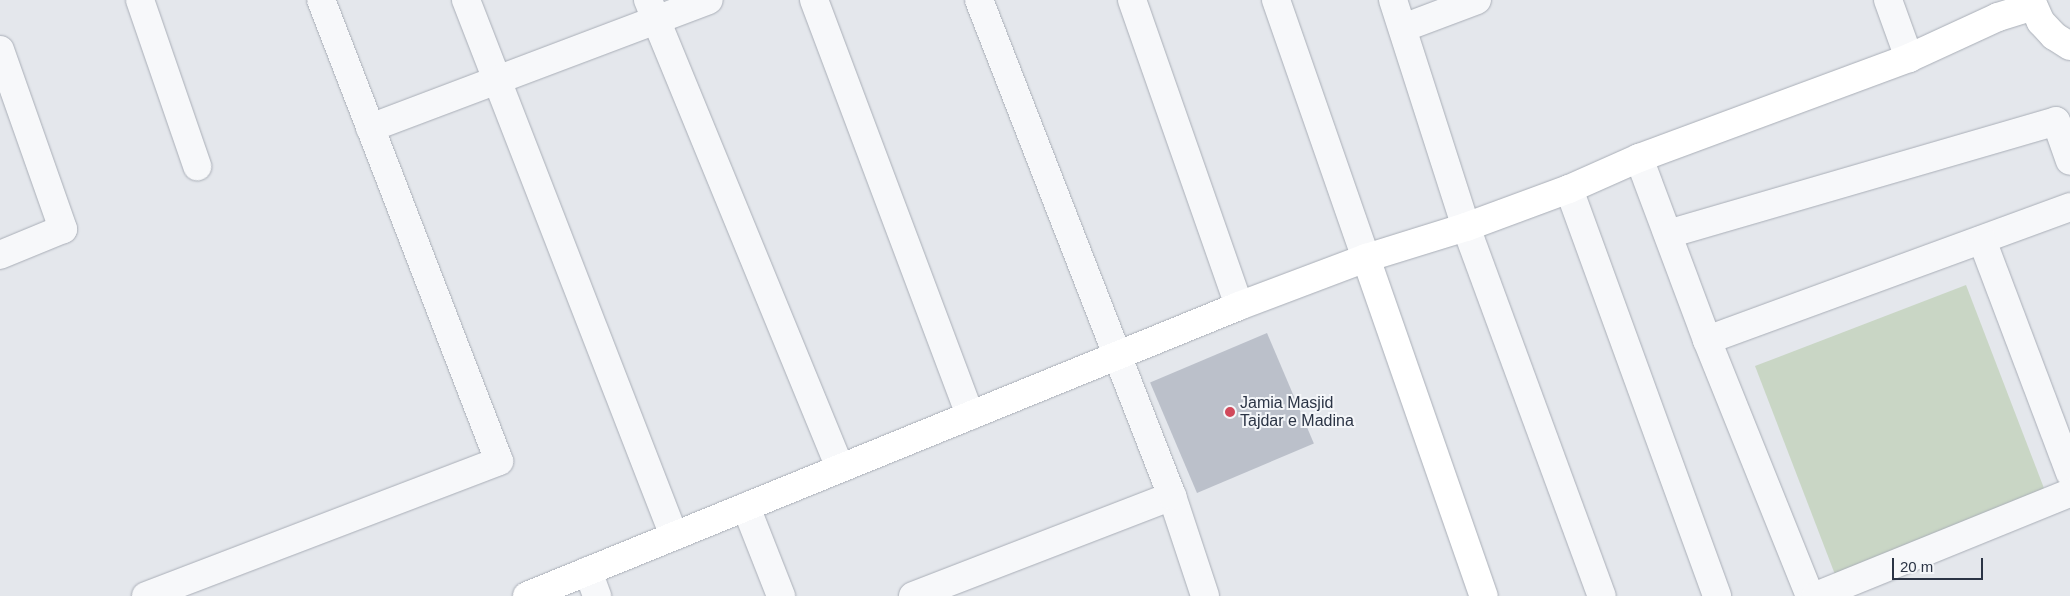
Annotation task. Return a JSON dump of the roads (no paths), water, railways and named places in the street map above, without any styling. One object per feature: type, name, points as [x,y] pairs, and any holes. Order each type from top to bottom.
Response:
[{"type":"street","points":[[140,0],[198,166]]},
{"type":"street","points":[[146,596],[499,461],[321,0]]},
{"type":"street","points":[[466,0],[674,536]]},
{"type":"street","points":[[370,128],[497,80],[652,10],[709,0]]},
{"type":"street","points":[[814,0],[970,416]]},
{"type":"street","points":[[979,0],[1172,496],[1204,596]]},
{"type":"street","points":[[1132,0],[1239,306]]},
{"type":"street","points":[[1276,0],[1484,596]]},
{"type":"street","points":[[1393,0],[1466,227],[1602,596]]},
{"type":"street","points":[[1403,28],[1477,0]]},
{"type":"street","points":[[1888,0],[1909,58]]},
{"type":"street","points":[[527,596],[592,584],[674,536],[1239,306],[1366,258],[1466,227],[1569,189],[1639,158],[1909,58],[1995,9],[2032,3],[2041,22],[2054,36],[2070,46]]},
{"type":"street","points":[[652,10],[840,468]]},
{"type":"street","points":[[0,50],[62,229],[0,255]]},
{"type":"street","points":[[1668,234],[2056,121],[2070,160]]},
{"type":"street","points":[[1639,158],[1707,340],[1810,596]]},
{"type":"street","points":[[1569,189],[1717,596]]},
{"type":"street","points":[[1707,340],[2070,207]]},
{"type":"street","points":[[1982,240],[2070,473]]},
{"type":"street","points":[[1816,596],[2070,493]]},
{"type":"street","points":[[913,596],[1172,496]]},
{"type":"street","points":[[746,507],[781,596]]},
{"type":"place","name":"Jamia Masjid Tajdar e Madina","points":[[1230,412]]}]
